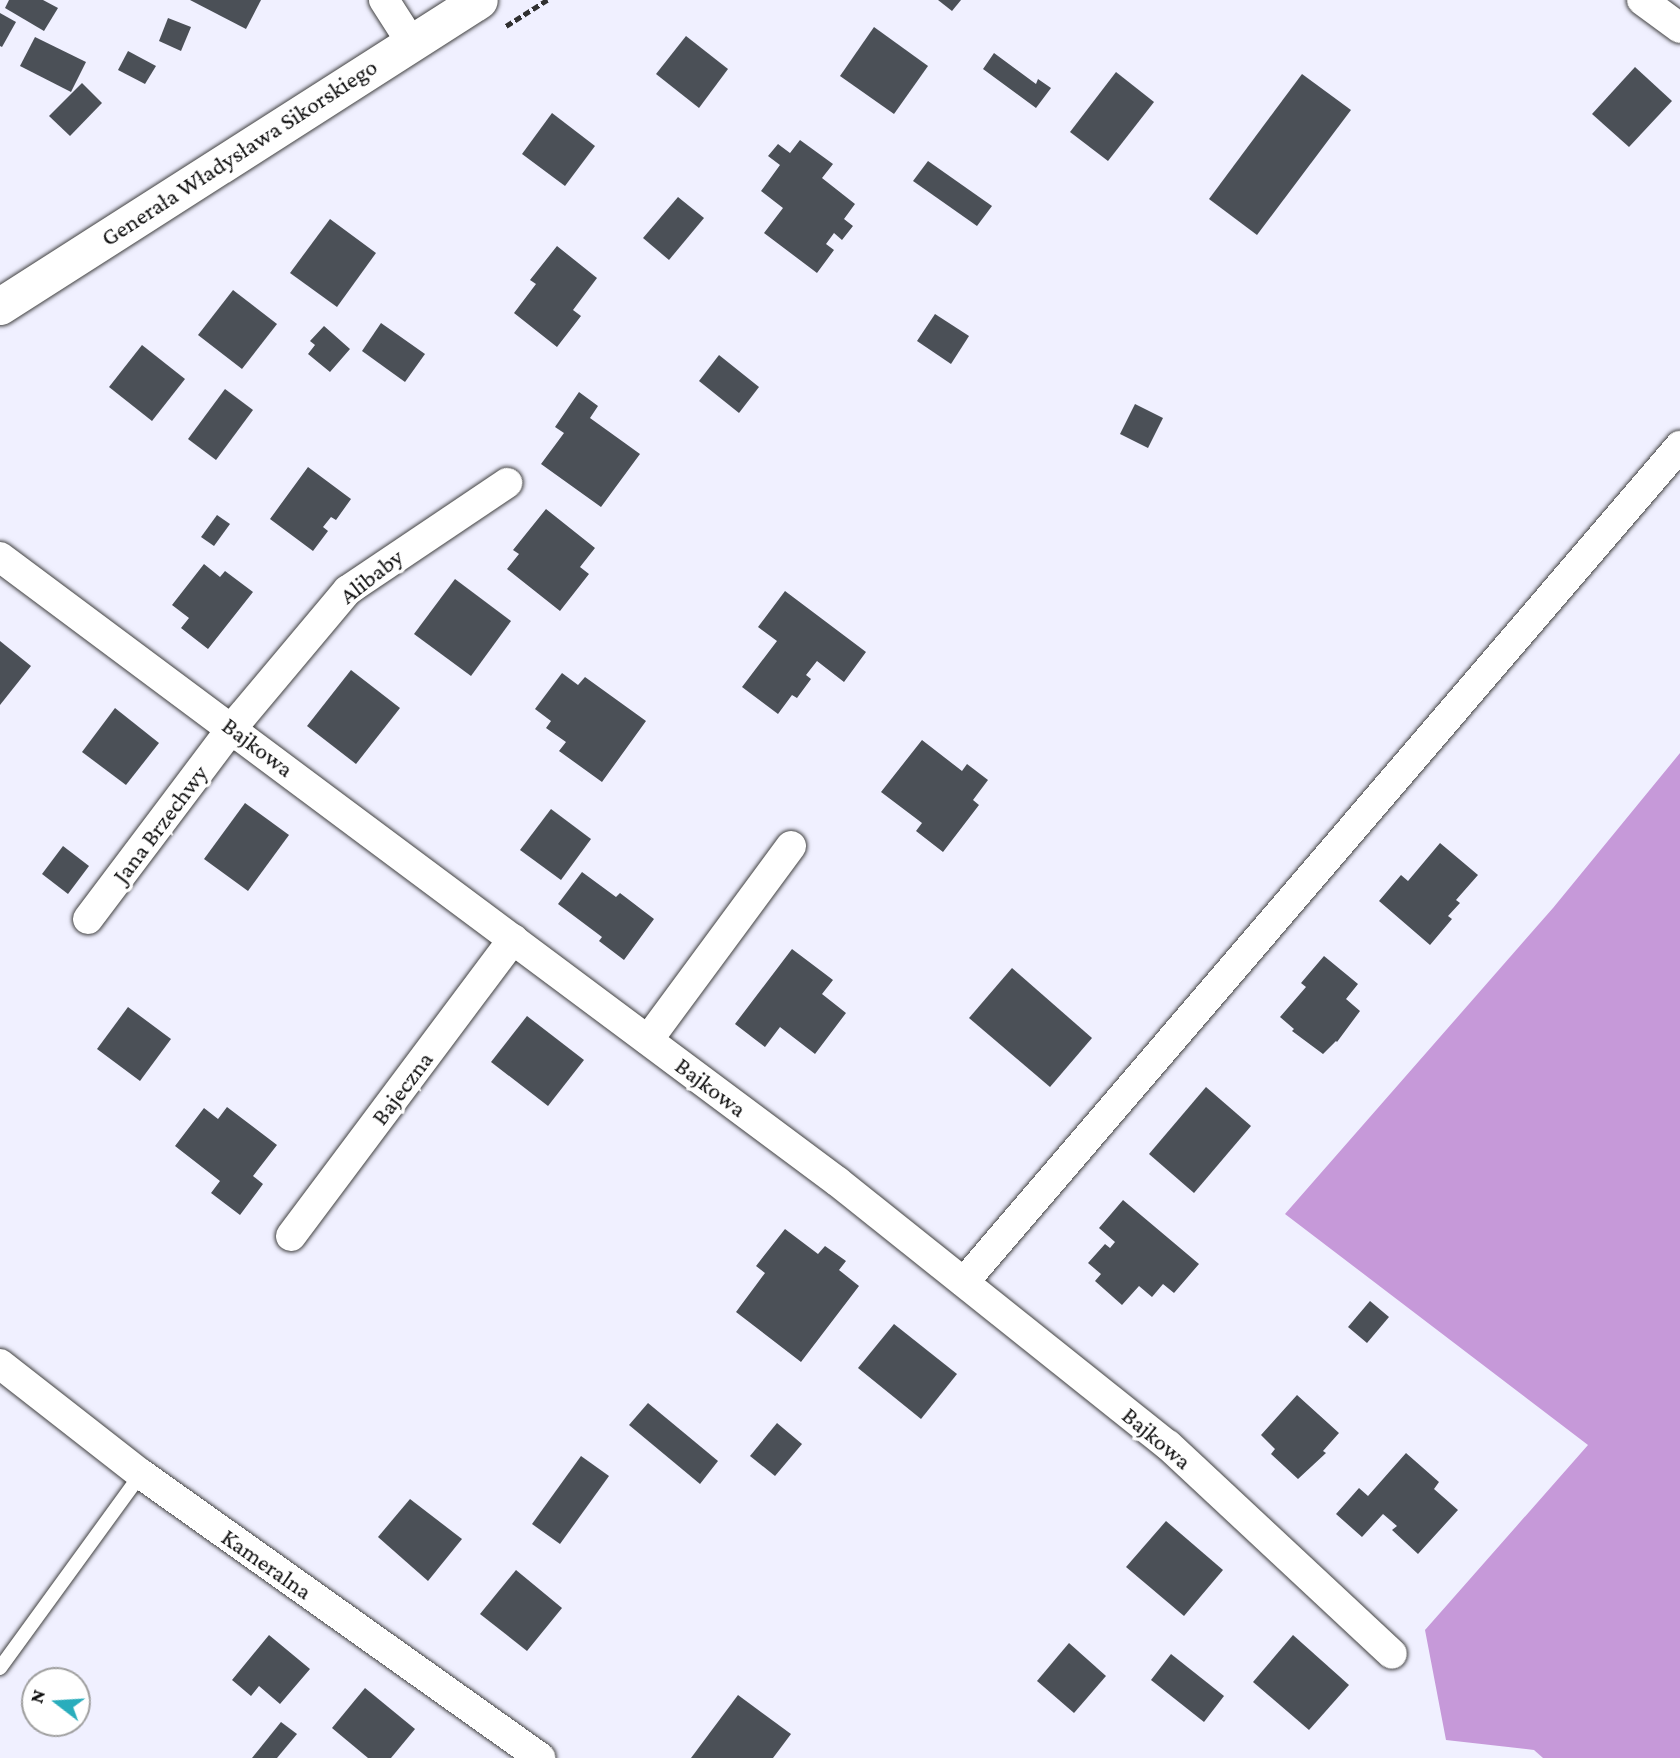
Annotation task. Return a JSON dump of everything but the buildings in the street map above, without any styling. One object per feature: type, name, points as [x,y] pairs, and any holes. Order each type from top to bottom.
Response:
[{"type":"street","points":[[384,0],[411,42]]},
{"type":"street","name":"Generała Władysława Sikorskiego","points":[[0,306],[480,0]]},
{"type":"street","points":[[1642,0],[1680,28]]},
{"type":"street","points":[[964,1282],[1680,446]]},
{"type":"street","name":"Alibaby","points":[[232,728],[348,590],[507,483]]},
{"type":"street","name":"Bajkowa","points":[[0,557],[838,1182],[1168,1445],[1392,1654]]},
{"type":"street","name":"Jana Brzechwy","points":[[88,919],[232,728]]},
{"type":"street","points":[[648,1040],[791,846]]},
{"type":"street","name":"Bajeczna","points":[[291,1236],[513,939]]},
{"type":"street","name":"Kameralna","points":[[0,1364],[141,1474],[540,1758]]},
{"type":"lane","points":[[0,1668],[141,1474]]},
{"type":"shaded area","points":[[1680,753],[1680,1758],[1543,1758],[1534,1750],[1446,1740],[1425,1630],[1588,1445],[1285,1214],[1553,908]]}]
